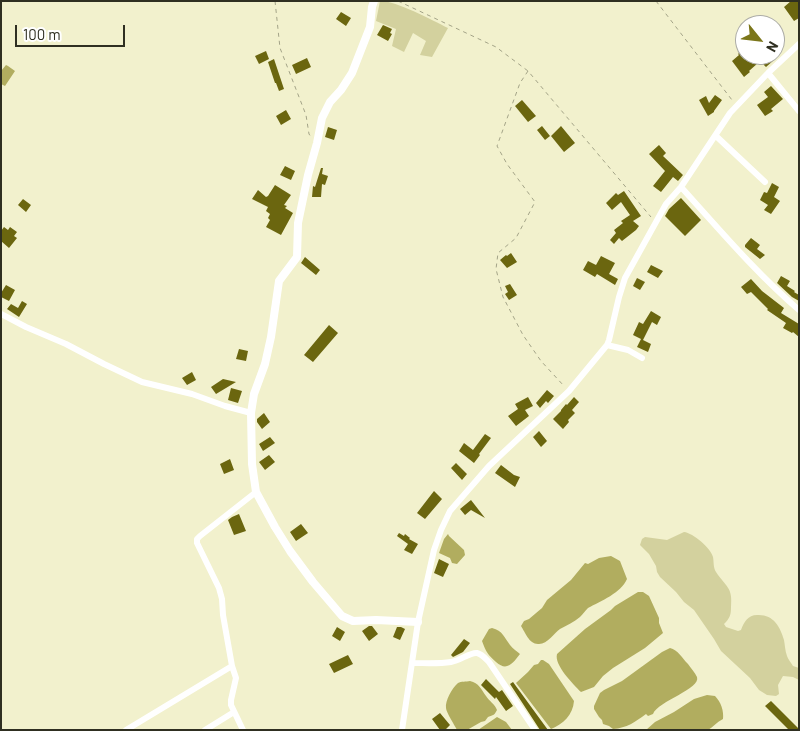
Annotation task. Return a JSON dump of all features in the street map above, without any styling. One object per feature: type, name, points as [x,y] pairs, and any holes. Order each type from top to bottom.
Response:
[{"type":"street","points":[[374,1],[370,27],[352,73],[341,90],[330,102],[322,118],[298,223],[297,258],[279,281],[271,337],[265,364],[254,394],[251,413],[252,464],[256,492],[275,527],[313,582],[342,616],[353,621],[418,622]]},
{"type":"street","points":[[402,730],[418,622],[434,550],[450,511],[489,466],[569,391],[607,345],[610,340],[625,278],[666,204],[681,187],[730,113],[799,44]]},
{"type":"street","points":[[768,73],[799,111]]},
{"type":"street","points":[[716,136],[765,182]]},
{"type":"street","points":[[681,187],[782,296],[799,310]]},
{"type":"street","points":[[1,314],[142,382],[192,394],[251,413]]},
{"type":"street","points":[[607,345],[628,350],[642,358]]},
{"type":"street","points":[[243,730],[231,705],[236,678],[232,666],[222,599],[219,588],[196,542],[197,539],[256,492]]},
{"type":"street","points":[[412,663],[451,662],[470,654],[480,654],[489,662],[535,730]]},
{"type":"street","points":[[126,730],[232,666]]},
{"type":"street","points":[[206,730],[234,712]]},
{"type":"path","points":[[275,1],[280,48],[306,115],[309,134],[317,143]]},
{"type":"path","points":[[398,1],[496,47],[528,70],[656,223]]},
{"type":"path","points":[[656,1],[737,106]]},
{"type":"path","points":[[528,70],[520,83],[497,146],[507,164],[535,202],[516,238],[498,253],[496,269],[503,296],[523,335],[541,361],[569,391]]},
{"type":"shaded area","points":[[380,1],[405,7],[448,28],[432,57],[420,55],[426,41],[413,33],[404,52],[392,46],[396,29],[376,21]]},
{"type":"shaded area","points":[[6,65],[15,71],[5,86],[1,84],[1,71]]},
{"type":"shaded area","points":[[684,532],[697,538],[709,549],[712,553],[715,570],[730,591],[731,612],[724,624],[726,627],[738,631],[741,630],[751,616],[757,615],[763,615],[772,619],[778,626],[784,640],[788,658],[793,666],[799,668],[799,680],[783,676],[778,685],[779,694],[776,696],[767,695],[759,690],[750,678],[721,651],[694,610],[660,577],[649,554],[640,545],[645,537],[667,540]]},
{"type":"shaded area","points":[[448,534],[464,550],[465,555],[457,564],[452,563],[450,558],[439,553]]},
{"type":"shaded area","points":[[611,556],[620,561],[627,579],[624,584],[610,596],[588,608],[580,617],[560,629],[544,643],[532,642],[521,626],[524,621],[542,608],[547,600],[571,580],[585,563],[588,564],[599,558]]},
{"type":"shaded area","points":[[638,592],[643,592],[649,596],[659,618],[663,633],[645,648],[613,668],[594,687],[581,692],[561,669],[557,654],[615,606]]},
{"type":"shaded area","points":[[492,628],[501,633],[520,654],[510,665],[500,665],[487,653],[482,641],[489,629]]},
{"type":"shaded area","points":[[670,648],[680,654],[696,675],[696,682],[693,686],[663,704],[653,714],[648,716],[646,714],[627,726],[613,729],[603,724],[594,709],[600,693],[622,681]]},
{"type":"shaded area","points":[[541,660],[549,664],[574,701],[572,711],[567,718],[551,729],[516,683]]},
{"type":"shaded area","points":[[470,681],[480,687],[497,710],[485,721],[467,730],[457,730],[446,710],[446,705],[451,691],[458,683]]},
{"type":"shaded area","points":[[707,695],[717,698],[722,707],[723,716],[723,719],[708,730],[646,730],[655,722],[694,699]]},
{"type":"shaded area","points":[[497,717],[506,722],[512,730],[478,730]]},
{"type":"building","points":[[791,1],[799,1],[799,18],[794,21],[784,7]]},
{"type":"building","points":[[341,12],[351,18],[346,26],[336,19]]},
{"type":"building","points":[[383,25],[392,29],[390,33],[392,34],[388,41],[377,35]]},
{"type":"building","points":[[266,51],[269,59],[259,64],[255,56]]},
{"type":"building","points":[[307,58],[311,67],[296,74],[292,65]]},
{"type":"building","points":[[274,59],[284,89],[279,91],[268,62]]},
{"type":"building","points":[[735,65],[756,65],[750,72],[744,77]]},
{"type":"building","points":[[771,86],[783,99],[771,109],[773,111],[765,116],[757,105],[768,97],[764,92]]},
{"type":"building","points":[[715,95],[722,100],[714,112],[708,116],[699,100],[706,96],[709,103]]},
{"type":"building","points":[[522,100],[536,116],[528,122],[515,106]]},
{"type":"building","points":[[286,110],[291,119],[281,125],[276,116]]},
{"type":"building","points":[[542,126],[550,136],[545,140],[537,130]]},
{"type":"building","points":[[561,126],[575,143],[564,152],[551,136]]},
{"type":"building","points":[[328,127],[337,130],[334,140],[325,137]]},
{"type":"building","points":[[659,145],[666,153],[663,156],[683,175],[678,181],[673,177],[661,192],[653,186],[665,171],[649,154]]},
{"type":"building","points":[[285,166],[295,171],[291,180],[280,175]]},
{"type":"building","points":[[321,168],[323,168],[322,174],[328,176],[325,185],[322,184],[321,197],[312,197],[313,186],[315,187]]},
{"type":"building","points":[[772,183],[779,187],[774,197],[780,201],[771,214],[764,210],[768,205],[760,200],[764,192],[767,193]]},
{"type":"building","points":[[275,185],[291,195],[284,205],[287,206],[285,208],[293,213],[281,235],[266,227],[270,220],[268,218],[270,214],[266,211],[268,207],[252,199],[258,190],[266,197],[268,196]]},
{"type":"building","points":[[624,191],[641,216],[633,221],[639,226],[636,230],[622,241],[619,238],[614,244],[610,240],[616,233],[614,230],[623,223],[621,221],[630,215],[621,202],[612,210],[606,203],[616,193],[618,195]]},
{"type":"building","points":[[681,198],[701,220],[685,236],[665,216],[669,209]]},
{"type":"building","points":[[23,199],[31,205],[26,212],[18,205]]},
{"type":"building","points":[[4,227],[8,230],[10,227],[17,232],[14,236],[17,238],[9,248],[1,241],[1,231]]},
{"type":"building","points":[[751,238],[760,245],[757,249],[765,255],[760,259],[745,247]]},
{"type":"building","points":[[511,253],[517,262],[507,268],[500,260]]},
{"type":"building","points":[[601,256],[615,263],[609,274],[618,279],[615,285],[597,274],[595,277],[583,270],[588,261],[596,265]]},
{"type":"building","points":[[305,257],[320,270],[316,275],[301,263]]},
{"type":"building","points":[[651,265],[663,271],[658,278],[647,272]]},
{"type":"building","points":[[781,276],[790,281],[787,286],[799,295],[799,301],[777,283]]},
{"type":"building","points":[[637,278],[645,282],[640,290],[633,286]]},
{"type":"building","points":[[751,279],[762,291],[784,308],[781,313],[799,324],[799,337],[783,328],[786,323],[767,310],[751,292],[747,294],[741,287]]},
{"type":"building","points":[[510,284],[517,295],[509,300],[505,294],[508,292],[505,286]]},
{"type":"building","points":[[6,285],[15,290],[9,301],[1,297],[1,293]]},
{"type":"building","points":[[22,301],[27,304],[19,317],[7,309],[11,304],[18,308]]},
{"type":"building","points":[[651,311],[661,317],[657,325],[652,322],[643,340],[651,344],[648,352],[637,347],[641,339],[633,335],[639,322],[643,324]]},
{"type":"building","points":[[329,325],[338,333],[313,362],[304,355]]},
{"type":"building","points":[[239,349],[248,351],[246,361],[236,359]]},
{"type":"building","points":[[192,372],[196,380],[187,385],[182,378]]},
{"type":"building","points":[[223,379],[236,382],[216,394],[211,387]]},
{"type":"building","points":[[231,388],[242,391],[238,403],[228,400]]},
{"type":"building","points":[[547,390],[554,396],[540,408],[536,403]]},
{"type":"building","points":[[528,397],[533,406],[525,410],[529,416],[516,426],[508,416],[518,409],[515,404]]},
{"type":"building","points":[[574,397],[579,402],[572,410],[575,413],[563,429],[553,419]]},
{"type":"building","points":[[264,413],[270,422],[262,429],[257,419]]},
{"type":"building","points":[[539,431],[547,441],[541,447],[533,437]]},
{"type":"building","points":[[485,434],[491,438],[474,463],[459,451],[464,443],[473,450]]},
{"type":"building","points":[[270,437],[275,443],[263,451],[259,444]]},
{"type":"building","points":[[269,455],[275,462],[265,470],[259,462]]},
{"type":"building","points":[[230,459],[234,470],[224,474],[220,464]]},
{"type":"building","points":[[456,463],[467,474],[462,480],[451,468]]},
{"type":"building","points":[[501,465],[514,475],[520,477],[515,487],[495,473]]},
{"type":"building","points":[[434,491],[442,499],[425,519],[417,513]]},
{"type":"building","points":[[471,500],[485,518],[471,510],[465,515],[460,509]]},
{"type":"building","points":[[239,514],[246,531],[234,535],[228,520]]},
{"type":"building","points":[[301,524],[308,533],[296,541],[290,532]]},
{"type":"building","points":[[399,533],[404,536],[405,534],[409,539],[418,544],[412,554],[404,550],[408,544],[397,536]]},
{"type":"building","points":[[439,559],[449,564],[443,577],[434,573]]},
{"type":"building","points":[[372,626],[378,634],[369,641],[362,631]]},
{"type":"building","points":[[337,627],[345,632],[340,641],[332,636]]},
{"type":"building","points":[[397,627],[405,629],[400,640],[393,637]]},
{"type":"building","points":[[464,639],[470,643],[463,652],[453,657],[451,655]]},
{"type":"building","points":[[348,655],[353,664],[334,673],[329,664]]},
{"type":"building","points":[[486,679],[499,692],[502,690],[513,706],[506,711],[496,697],[495,699],[481,685]]},
{"type":"building","points":[[513,682],[548,730],[540,730],[510,684]]},
{"type":"building","points":[[771,701],[799,730],[789,730],[765,706]]},
{"type":"building","points":[[440,713],[450,725],[445,730],[440,730],[432,719]]}]
